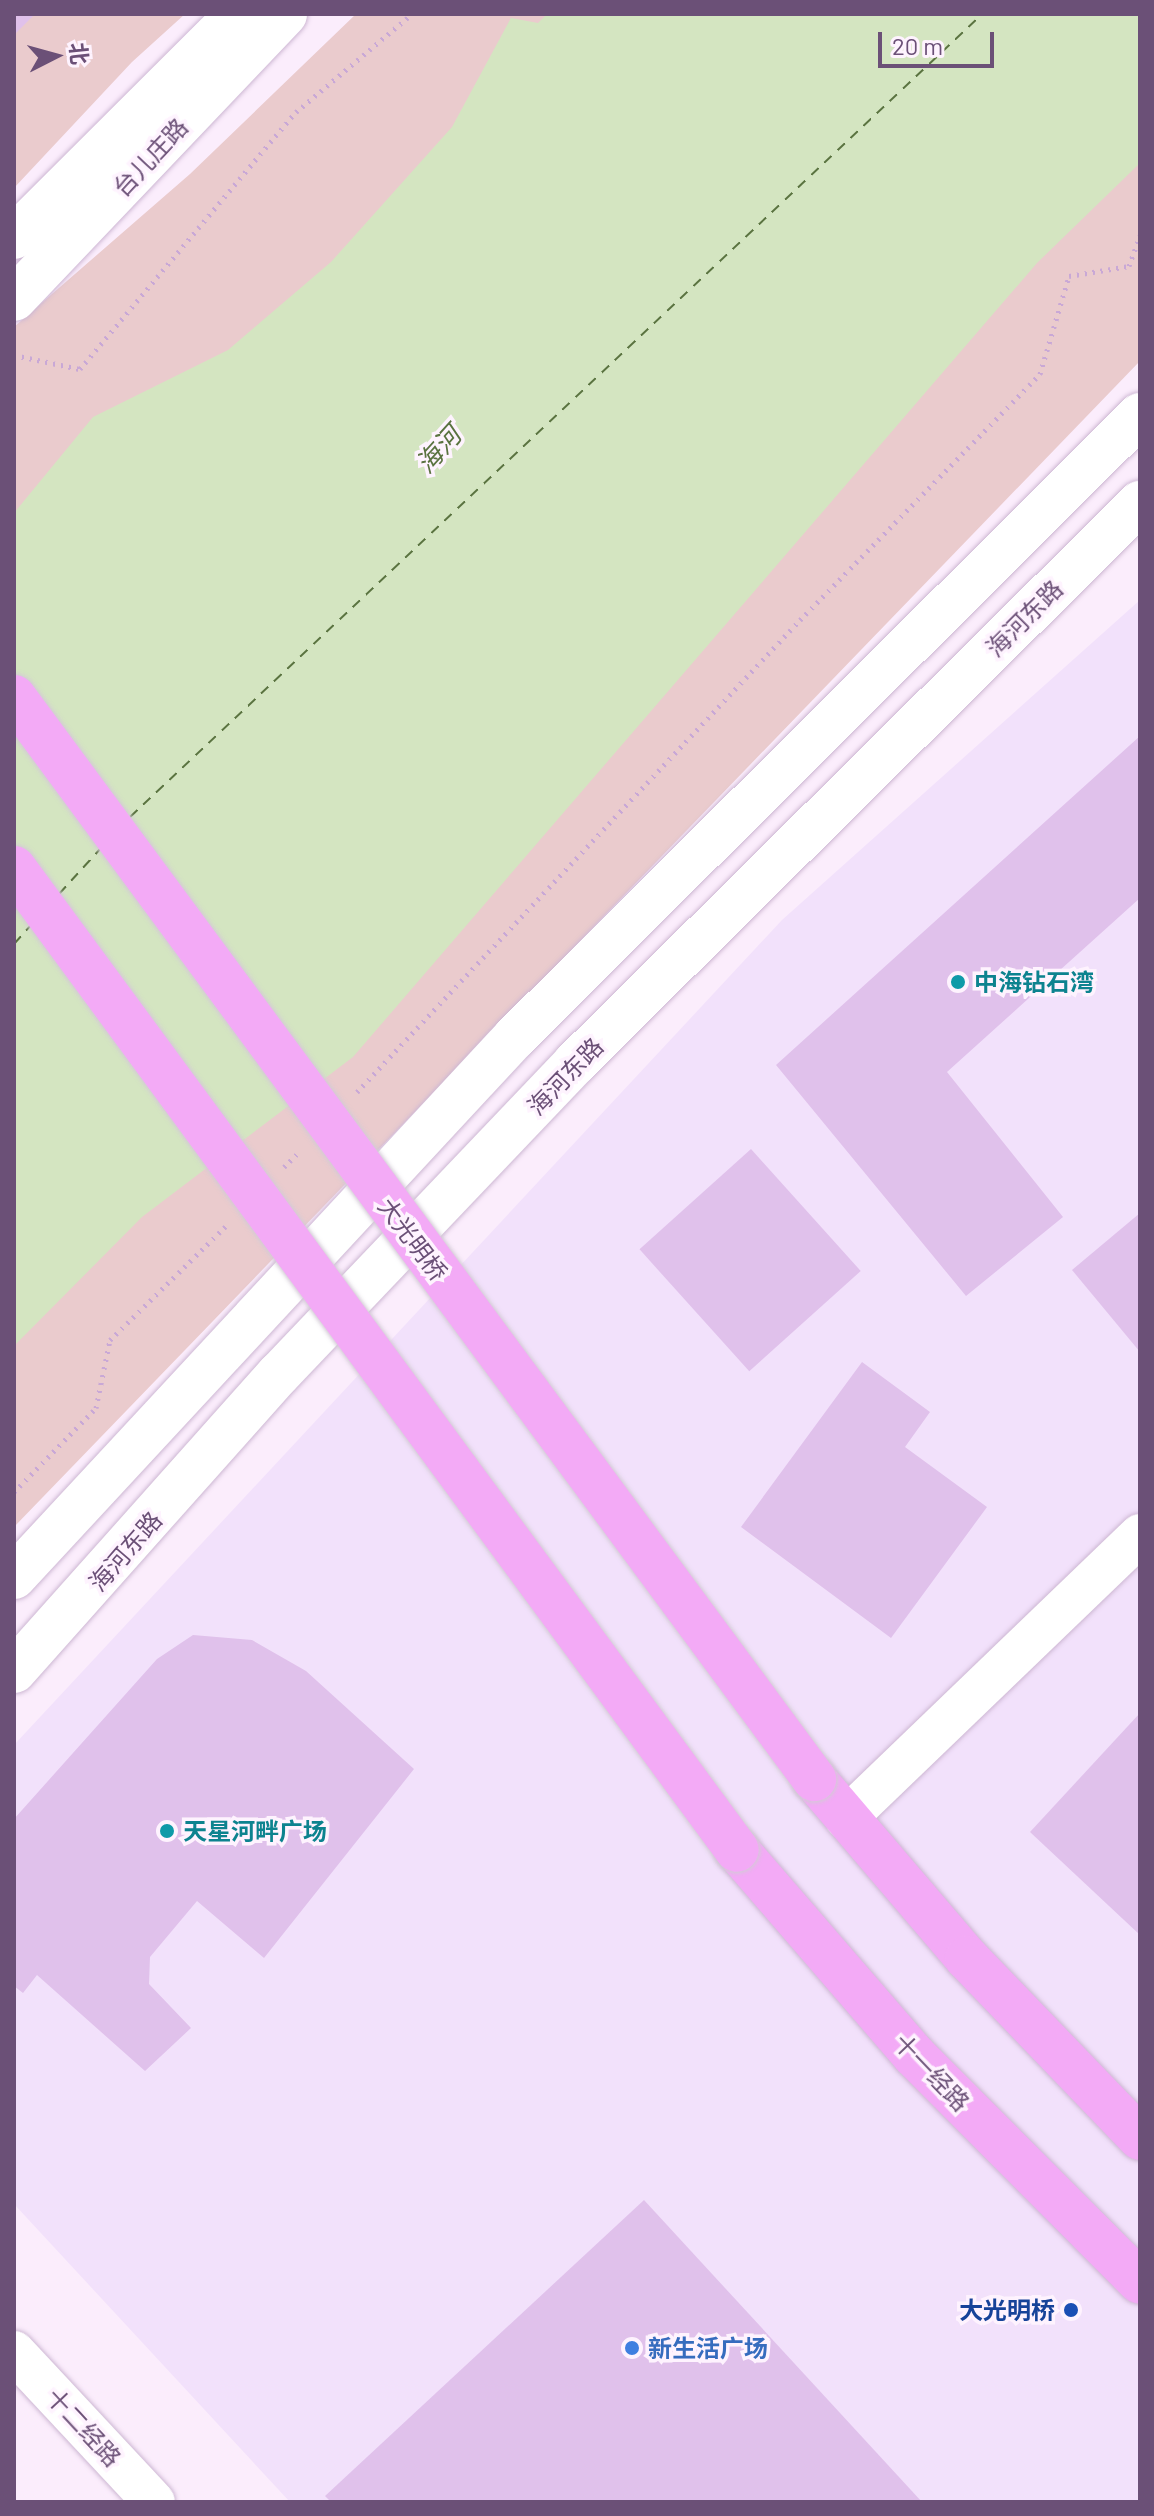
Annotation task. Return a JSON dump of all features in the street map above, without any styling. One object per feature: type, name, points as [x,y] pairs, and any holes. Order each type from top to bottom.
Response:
[{"type":"main road","name":"台儿庄路","points":[[14,237],[238,14]]},
{"type":"main road","name":"台儿庄路","points":[[14,299],[285,14]]},
{"type":"main road","points":[[14,1577],[515,1037],[1140,415]]},
{"type":"main road","name":"海河东路","points":[[14,1671],[279,1374],[575,1063],[1140,503]]},
{"type":"main road","name":"大光明桥","points":[[14,697],[814,1779],[846,1818]]},
{"type":"main road","name":"十一经路","points":[[14,868],[737,1850],[914,2055],[1140,2282]]},
{"type":"main road","points":[[846,1818],[967,1958],[1140,2138]]},
{"type":"street","points":[[846,1818],[1140,1535]]},
{"type":"street","name":"十二经路","points":[[14,2352],[154,2502]]},
{"type":"path","points":[[14,355],[80,369],[296,112],[412,14]]},
{"type":"path","points":[[348,1101],[800,620],[1040,374],[1069,276],[1129,266],[1140,235]]},
{"type":"path","points":[[281,1169],[304,1147]]},
{"type":"path","points":[[14,1492],[96,1408],[110,1340],[237,1215]]},
{"type":"shaded area","points":[[14,14],[185,14],[132,62],[14,188]]},
{"type":"shaded area","points":[[356,14],[1140,14],[1140,361],[14,1527],[14,327],[190,174]]},
{"type":"shaded area","points":[[1140,600],[1140,2502],[290,2502],[14,2204],[14,1745],[782,920]]},
{"type":"water","name":"海河","points":[[547,14],[1140,14],[1140,163],[1037,263],[353,1057],[142,1217],[14,1346],[14,513],[93,417],[228,350],[331,262],[452,127],[511,18],[538,23]]},
{"type":"building","points":[[14,14],[35,14],[14,35]]},
{"type":"building","name":"中海钻石湾","points":[[1140,736],[1140,898],[947,1072],[1063,1217],[966,1296],[776,1065]]},
{"type":"building","points":[[751,1149],[861,1271],[749,1371],[640,1249]]},
{"type":"building","points":[[1140,1213],[1140,1352],[1072,1270]]},
{"type":"building","points":[[862,1362],[930,1412],[905,1447],[987,1507],[891,1638],[741,1527]]},
{"type":"building","points":[[193,1635],[252,1640],[306,1671],[414,1769],[264,1958],[197,1901],[150,1957],[149,1984],[191,2028],[145,2071],[37,1975],[23,1993],[14,1986],[14,1819],[157,1659]]},
{"type":"building","points":[[1140,1713],[1140,1935],[1030,1832]]},
{"type":"building","name":"新生活广场","points":[[644,2200],[922,2502],[331,2502],[325,2496]]},
{"type":"ferry route","points":[[130,817],[982,14]]},
{"type":"ferry route","points":[[59,894],[101,848]]},
{"type":"ferry route","points":[[14,944],[31,925]]},
{"type":"place","name":"中海钻石湾","points":[[958,982]]},
{"type":"place","name":"天星河畔广场","points":[[167,1831]]},
{"type":"place","name":"大光明桥","points":[[1071,2310]]},
{"type":"place","name":"新生活广场","points":[[632,2348]]}]
